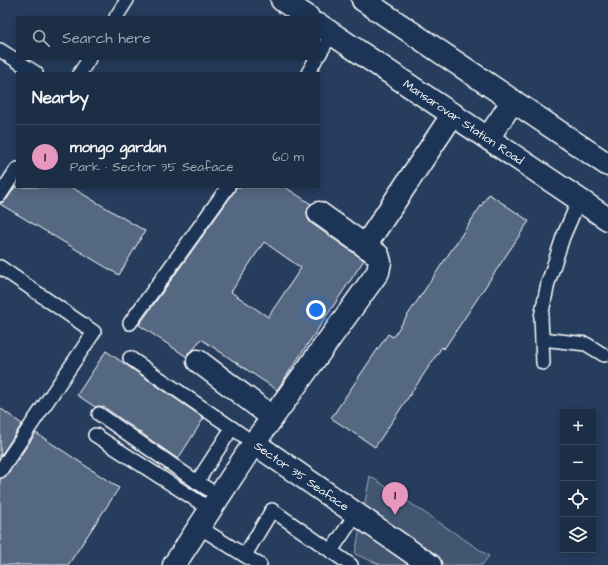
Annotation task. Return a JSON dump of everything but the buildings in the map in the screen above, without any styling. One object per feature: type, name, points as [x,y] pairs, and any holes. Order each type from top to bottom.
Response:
[{"type":"street","points":[[282,0],[306,16]]},
{"type":"street","points":[[363,0],[608,165]]},
{"type":"street","name":"Mansarovar Station Road","points":[[326,29],[608,219]]},
{"type":"street","points":[[488,138],[514,101]]},
{"type":"street","points":[[366,246],[453,114]]},
{"type":"street","points":[[254,444],[378,272],[380,262],[378,255],[319,213]]},
{"type":"street","points":[[198,361],[272,417]]},
{"type":"street","name":"Sector 35 Seaface","points":[[174,565],[254,444],[430,565]]},
{"type":"lane","points":[[117,16],[127,0]]},
{"type":"lane","points":[[320,51],[326,29]]},
{"type":"lane","points":[[0,50],[34,72]]},
{"type":"lane","points":[[81,72],[88,60]]},
{"type":"lane","points":[[309,72],[315,60]]},
{"type":"lane","points":[[0,196],[16,171]]},
{"type":"lane","points":[[130,323],[227,188]]},
{"type":"lane","points":[[543,363],[541,316],[548,283],[563,237],[579,200]]},
{"type":"lane","points":[[0,267],[94,332],[0,471]]},
{"type":"lane","points":[[542,339],[586,344],[604,355]]},
{"type":"lane","points":[[130,358],[254,444]]},
{"type":"lane","points":[[99,414],[197,482],[209,511],[245,555],[260,565]]},
{"type":"lane","points":[[197,482],[232,428]]},
{"type":"lane","points":[[95,435],[209,511]]},
{"type":"lane","points":[[245,555],[272,510],[351,565]]},
{"type":"lane","points":[[331,551],[356,514]]},
{"type":"shaded area","points":[[370,476],[489,556],[482,565],[381,565],[355,554]]},
{"type":"place","name":"mongo gardan","points":[[395,515]]}]
